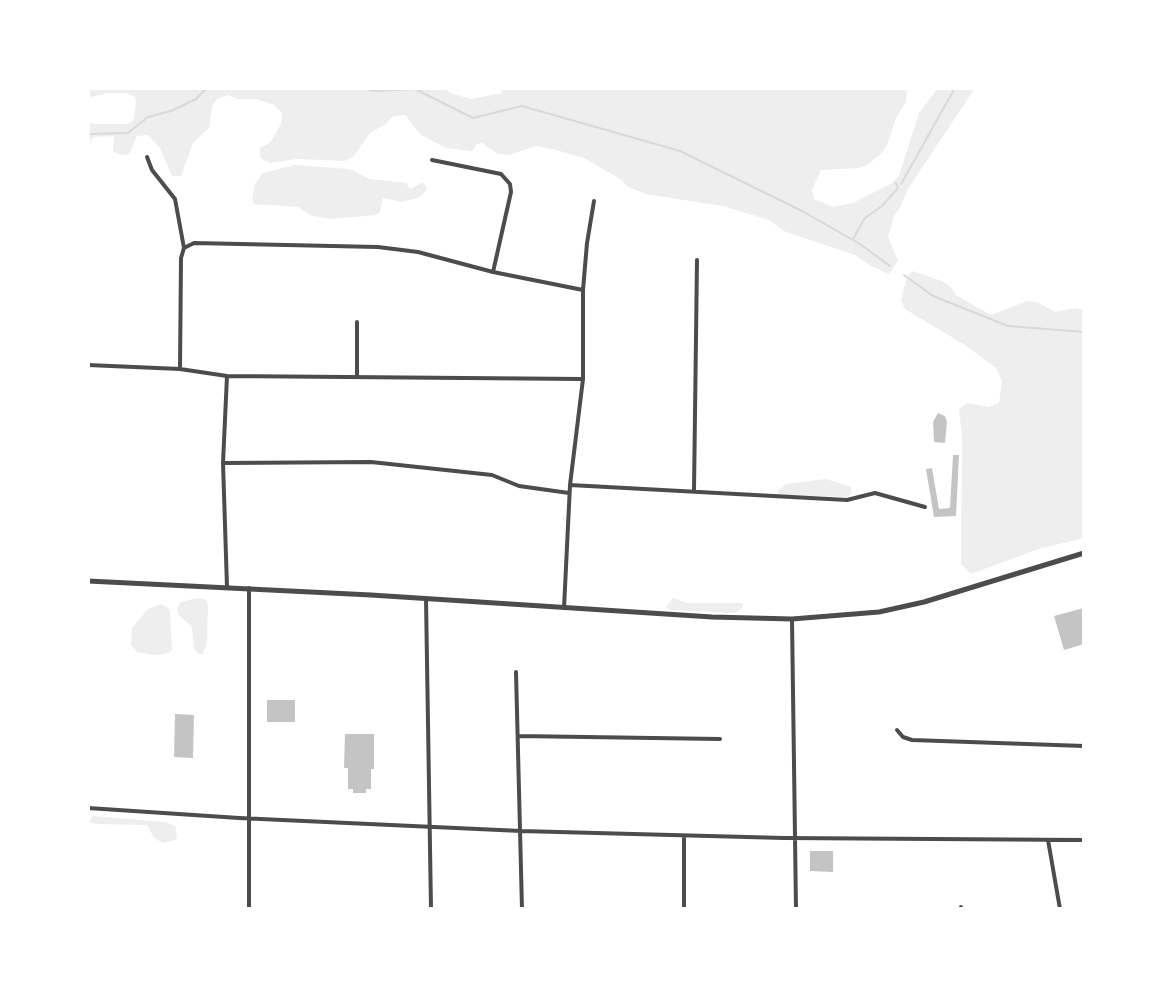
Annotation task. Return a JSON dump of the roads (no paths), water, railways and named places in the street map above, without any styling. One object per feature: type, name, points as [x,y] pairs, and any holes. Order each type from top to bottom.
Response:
[{"type":"street","points":[[147,157],[152,170],[168,186],[175,199],[184,248],[181,258],[180,369]]},
{"type":"street","points":[[432,160],[501,174],[510,184],[511,192],[493,272]]},
{"type":"street","points":[[564,608],[569,493],[583,379],[583,290],[594,201]]},
{"type":"street","points":[[184,248],[204,242],[378,247],[418,252],[493,272],[583,290]]},
{"type":"street","points":[[694,490],[697,260]]},
{"type":"street","points":[[357,322],[357,377]]},
{"type":"street","points":[[88,365],[180,369],[227,376],[583,379]]},
{"type":"street","points":[[227,376],[223,463],[227,587]]},
{"type":"street","points":[[223,463],[371,462],[492,475],[519,486],[569,493]]},
{"type":"street","points":[[570,485],[847,500],[875,493],[925,507]]},
{"type":"street","points":[[88,581],[792,619],[879,612],[924,602],[1084,553]]},
{"type":"street","points":[[249,588],[249,909]]},
{"type":"street","points":[[426,598],[431,909]]},
{"type":"street","points":[[792,619],[796,909]]},
{"type":"street","points":[[516,672],[522,909]]},
{"type":"street","points":[[897,730],[912,740],[1084,746]]},
{"type":"street","points":[[519,736],[720,739]]},
{"type":"street","points":[[88,808],[248,819],[521,831],[795,838],[1084,840]]},
{"type":"street","points":[[684,836],[684,909]]},
{"type":"street","points":[[1048,840],[1060,909]]},
{"type":"waterway","points":[[88,134],[128,133],[148,117],[171,111],[196,99],[207,88]]},
{"type":"waterway","points":[[365,88],[373,91],[415,89],[473,118],[522,106],[680,151],[802,211],[860,244],[890,266]]},
{"type":"waterway","points":[[901,184],[955,88]]},
{"type":"waterway","points":[[853,239],[865,218],[882,206],[898,188],[896,183]]},
{"type":"waterway","points":[[904,275],[933,296],[1008,326],[1084,332]]}]
